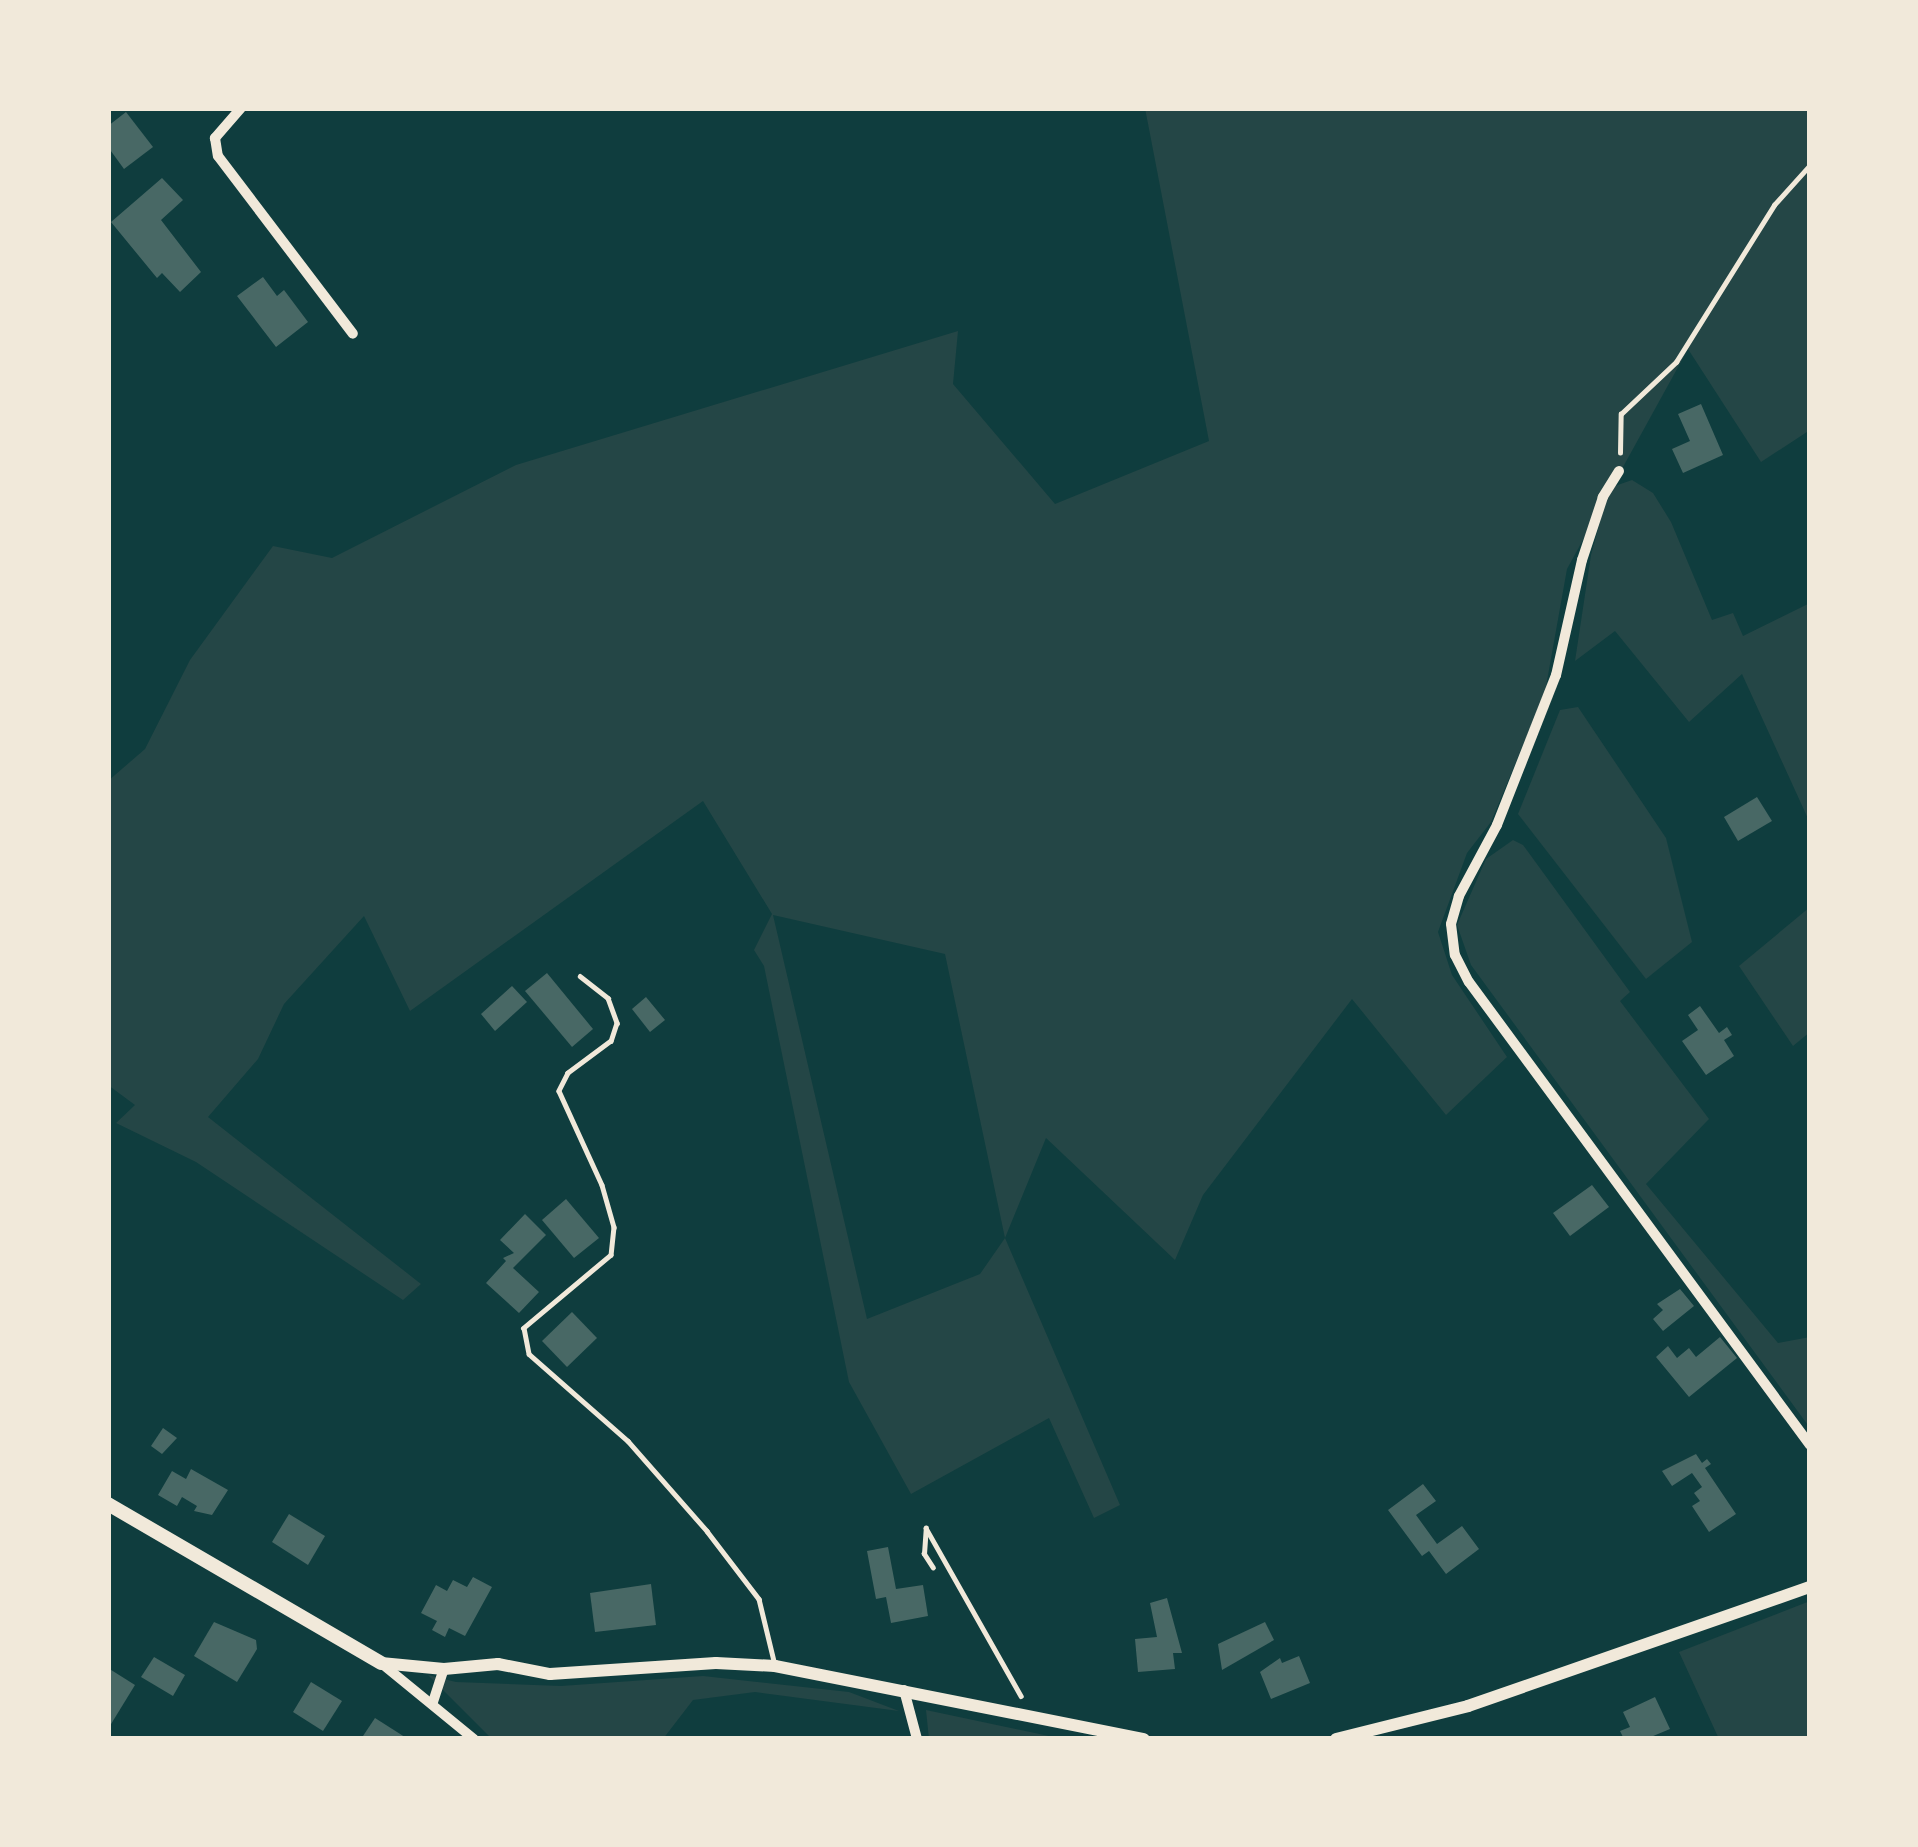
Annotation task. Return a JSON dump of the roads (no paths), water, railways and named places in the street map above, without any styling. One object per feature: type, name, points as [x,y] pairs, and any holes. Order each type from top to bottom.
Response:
[{"type":"main road","points":[[108,1504],[381,1663]]},
{"type":"street","points":[[241,108],[215,138],[218,156],[353,334]]},
{"type":"street","points":[[1619,471],[1603,497],[1582,560],[1556,675],[1496,825],[1459,896],[1450,924],[1455,955],[1483,1001],[1810,1445]]},
{"type":"street","points":[[1336,1739],[1468,1706],[1810,1587]]},
{"type":"street","points":[[381,1663],[444,1669],[498,1664],[550,1674],[716,1663],[776,1666],[1144,1739]]},
{"type":"street","points":[[381,1663],[473,1739]]},
{"type":"street","points":[[433,1702],[444,1669]]},
{"type":"street","points":[[904,1690],[916,1739]]},
{"type":"lane","points":[[580,976],[608,998],[617,1023],[611,1041],[568,1073],[559,1091],[602,1186],[614,1227],[611,1255],[524,1328],[529,1354],[628,1441],[707,1531],[760,1599],[776,1666]]}]
